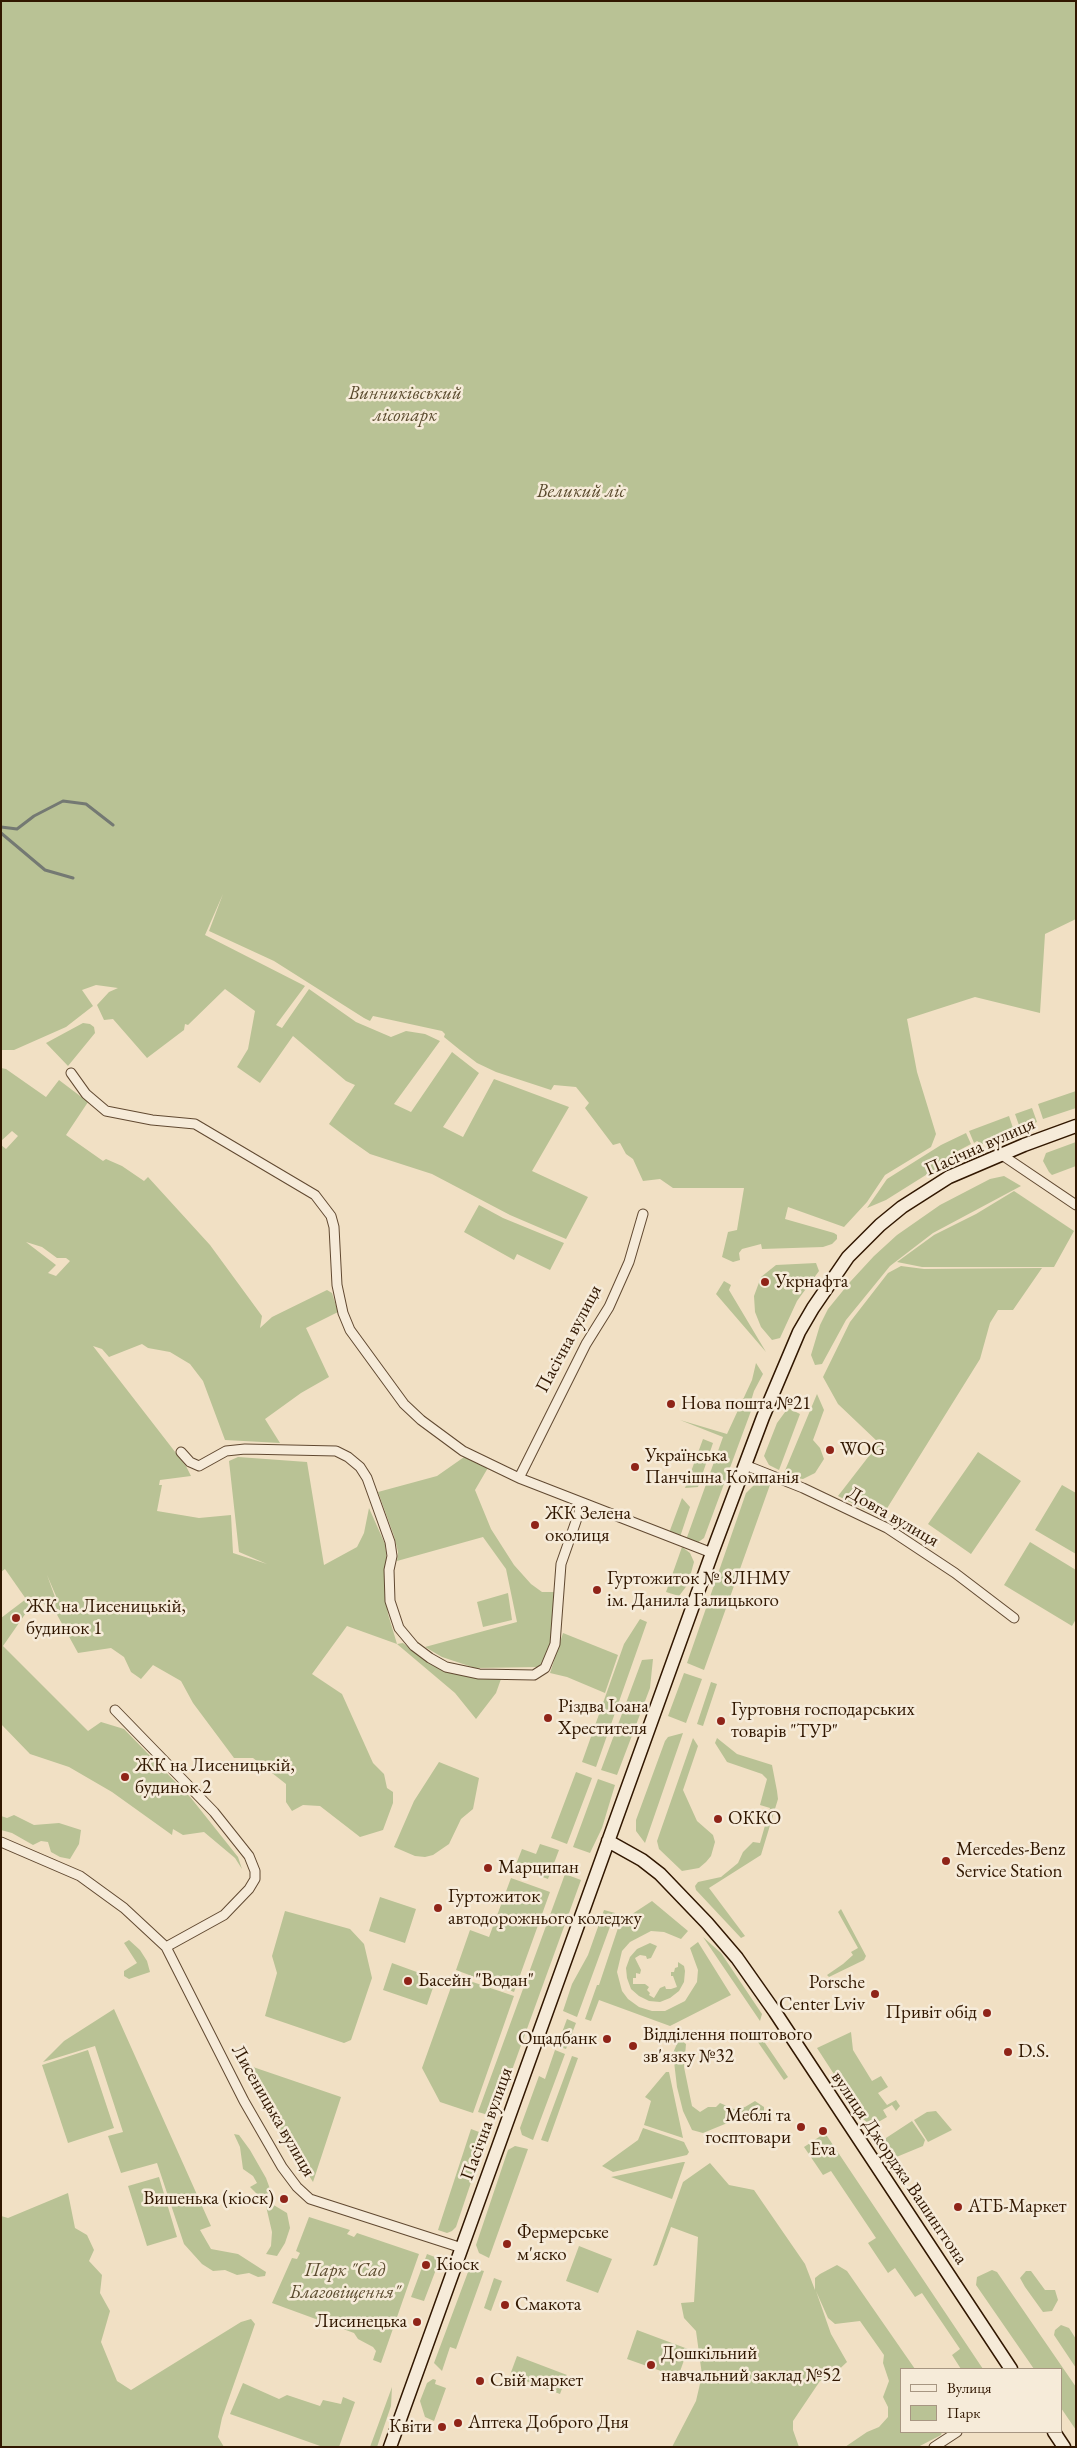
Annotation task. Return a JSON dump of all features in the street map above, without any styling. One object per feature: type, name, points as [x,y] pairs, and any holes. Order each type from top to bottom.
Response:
[{"type":"main road","name":"Пасічна вулиця","points":[[390,2447],[712,1554],[782,1370],[799,1332],[821,1295],[848,1257],[880,1225],[915,1198],[949,1178],[1076,1126]]},
{"type":"main road","name":"вулиця Джорджа Вашингтона","points":[[608,1841],[642,1860],[660,1874],[707,1923],[736,1958],[775,2012],[1010,2368]]},
{"type":"main road","points":[[1055,2433],[1064,2447]]},
{"type":"street","points":[[71,1073],[86,1094],[106,1111],[152,1120],[195,1124],[315,1195],[331,1216],[334,1227],[337,1285],[343,1313],[359,1343],[404,1404],[420,1420],[463,1452],[519,1478],[712,1554]]},
{"type":"street","points":[[1002,1155],[1076,1205]]},
{"type":"street","name":"Пасічна вулиця","points":[[519,1478],[586,1344],[609,1307],[629,1262],[643,1214]]},
{"type":"street","points":[[181,1452],[190,1462],[198,1466],[226,1451],[245,1449],[336,1451],[348,1456],[360,1467],[367,1478],[390,1542],[390,1601],[399,1628],[414,1646],[430,1658],[446,1667],[479,1674],[534,1675],[545,1668],[555,1644],[561,1564],[582,1504]]},
{"type":"street","name":"Довга вулиця","points":[[745,1465],[803,1488],[887,1528],[955,1573],[1014,1618]]},
{"type":"street","points":[[115,1710],[214,1812],[249,1856],[255,1871],[255,1879],[249,1889],[224,1915],[166,1947]]},
{"type":"street","name":"Лисеницька вулиця","points":[[1,1842],[80,1876],[124,1908],[166,1947],[244,2101],[282,2167],[297,2187],[310,2199],[462,2248]]},
{"type":"street","points":[[934,2447],[955,2433]]},
{"type":"green space","name":"Великий ліс","points":[[1,1],[1076,1],[1076,919],[1045,934],[1040,1013],[975,997],[907,1019],[917,1072],[936,1134],[931,1147],[885,1175],[867,1202],[844,1227],[788,1207],[785,1219],[834,1233],[837,1235],[837,1239],[832,1244],[823,1247],[762,1249],[761,1244],[742,1249],[739,1253],[740,1260],[733,1262],[722,1257],[728,1232],[737,1230],[744,1188],[673,1188],[660,1179],[643,1181],[633,1159],[626,1154],[620,1143],[613,1145],[585,1108],[589,1103],[576,1087],[554,1085],[551,1090],[496,1072],[477,1063],[444,1037],[445,1034],[442,1031],[373,1016],[370,1021],[364,1018],[274,961],[209,931],[223,894],[205,935],[305,986],[276,1025],[282,1028],[309,989],[356,1022],[391,1037],[406,1031],[425,1034],[440,1041],[394,1104],[411,1112],[452,1052],[479,1073],[443,1127],[463,1137],[494,1079],[569,1107],[532,1171],[588,1197],[566,1239],[510,1215],[432,1174],[370,1154],[350,1140],[329,1124],[355,1085],[346,1081],[293,1036],[260,1083],[237,1067],[248,1049],[255,1011],[225,989],[188,1025],[185,1024],[184,1030],[147,1058],[113,1019],[104,1020],[97,1005],[109,992],[118,988],[96,985],[82,990],[93,1006],[66,1027],[14,1050],[1,1050]]},
{"type":"green space","points":[[83,1023],[94,1027],[95,1033],[68,1066],[46,1043]]},
{"type":"green space","points":[[1,1068],[6,1069],[46,1097],[59,1080],[88,1102],[66,1135],[103,1161],[106,1159],[122,1166],[144,1181],[148,1177],[210,1245],[262,1316],[260,1328],[272,1317],[327,1290],[332,1293],[338,1312],[306,1328],[329,1377],[301,1393],[265,1419],[280,1443],[225,1440],[203,1381],[190,1364],[170,1352],[148,1348],[142,1344],[109,1357],[102,1349],[93,1346],[186,1466],[191,1476],[160,1480],[159,1485],[162,1485],[157,1511],[199,1518],[231,1515],[233,1553],[267,1564],[239,1552],[229,1461],[238,1457],[307,1462],[324,1565],[357,1547],[364,1533],[369,1508],[385,1544],[387,1560],[384,1582],[388,1614],[397,1644],[347,1626],[312,1674],[342,1694],[373,1763],[384,1774],[387,1788],[393,1792],[393,1803],[383,1830],[360,1837],[320,1806],[303,1805],[292,1811],[286,1802],[286,1784],[253,1758],[234,1758],[193,1703],[181,1681],[153,1665],[141,1679],[131,1672],[124,1657],[111,1648],[78,1653],[55,1611],[56,1596],[47,1575],[55,1597],[47,1607],[37,1597],[3,1646],[88,1731],[101,1722],[124,1729],[191,1798],[238,1857],[242,1869],[235,1858],[204,1832],[183,1835],[173,1829],[172,1835],[112,1792],[69,1767],[30,1754],[1,1724],[1,1618],[26,1599],[5,1569],[1,1572],[1,1145],[6,1149],[18,1136],[12,1131],[1,1141]],"holes":[[[26,1242],[42,1247],[57,1258],[66,1258],[70,1261],[56,1276],[48,1273],[56,1265]]]},
{"type":"green space","points":[[1076,1091],[1076,1108],[1043,1119],[1038,1104]]},
{"type":"green space","points":[[1032,1108],[1037,1122],[1020,1128],[1015,1114]]},
{"type":"green space","points":[[1009,1116],[1014,1131],[982,1144],[977,1141],[974,1143],[969,1131]]},
{"type":"green space","points":[[966,1133],[971,1144],[952,1154],[953,1158],[886,1200],[867,1208],[887,1179],[941,1145]]},
{"type":"green space","points":[[1076,1142],[1076,1166],[1052,1175],[1043,1161],[1046,1153]]},
{"type":"green space","points":[[1004,1176],[1021,1186],[933,1233],[890,1266],[846,1320],[822,1364],[815,1365],[811,1355],[820,1325],[828,1309],[874,1256],[897,1235],[940,1205],[990,1179]]},
{"type":"green space","points":[[1014,1191],[1074,1231],[1054,1267],[922,1267],[897,1262],[934,1235],[976,1214]]},
{"type":"green space","points":[[479,1205],[503,1218],[564,1243],[550,1270],[517,1254],[514,1260],[464,1232]]},
{"type":"green space","points":[[816,1263],[819,1271],[797,1301],[780,1338],[772,1340],[761,1327],[755,1312],[754,1296],[761,1277],[776,1265]]},
{"type":"green space","points":[[901,1266],[924,1269],[1042,1268],[1013,1310],[998,1310],[990,1323],[980,1359],[881,1518],[838,1496],[879,1443],[838,1404],[823,1377],[850,1322],[888,1273]]},
{"type":"green space","points":[[724,1281],[731,1285],[729,1290],[766,1352],[716,1294]]},
{"type":"green space","points":[[756,1363],[763,1374],[754,1391],[751,1411],[704,1538],[697,1543],[686,1540],[723,1437],[680,1420],[727,1434],[752,1380]]},
{"type":"green space","points":[[817,1394],[824,1410],[813,1440],[820,1448],[824,1459],[815,1473],[803,1479],[796,1478],[784,1473]]},
{"type":"green space","points":[[788,1408],[800,1414],[779,1470],[769,1465],[764,1456],[777,1423]]},
{"type":"green space","points":[[703,1439],[713,1443],[698,1487],[685,1488]]},
{"type":"green space","points":[[978,1452],[1021,1481],[971,1554],[928,1524]]},
{"type":"green space","points":[[467,1455],[489,1466],[475,1490],[491,1529],[514,1565],[531,1584],[542,1592],[554,1592],[551,1644],[542,1663],[538,1667],[475,1668],[442,1657],[425,1647],[517,1622],[506,1569],[483,1537],[397,1561],[398,1552],[394,1536],[378,1492],[437,1476]]},
{"type":"green space","points":[[763,1481],[771,1482],[704,1670],[687,1663],[746,1493],[756,1483]]},
{"type":"green space","points":[[1062,1485],[1076,1493],[1076,1554],[1035,1530]]},
{"type":"green space","points":[[682,1498],[690,1507],[680,1537],[669,1533]]},
{"type":"green space","points":[[1030,1542],[1076,1570],[1076,1619],[1072,1626],[1004,1585]]},
{"type":"green space","points":[[682,1547],[690,1553],[694,1562],[688,1584],[679,1596],[666,1592]]},
{"type":"green space","points":[[508,1593],[512,1620],[483,1627],[477,1602]]},
{"type":"green space","points":[[640,1619],[647,1622],[596,1767],[582,1762],[624,1644]]},
{"type":"green space","points":[[563,1633],[618,1655],[605,1693],[567,1677],[550,1673]]},
{"type":"green space","points":[[403,1643],[429,1663],[446,1670],[501,1679],[496,1693],[476,1719],[455,1693],[397,1644]]},
{"type":"green space","points":[[653,1659],[650,1688],[617,1775],[601,1770],[642,1660]]},
{"type":"green space","points":[[684,1673],[702,1679],[686,1723],[668,1716]]},
{"type":"green space","points":[[711,1682],[717,1684],[703,1726],[697,1724]]},
{"type":"green space","points":[[683,1733],[645,1843],[636,1831],[636,1820],[665,1741],[668,1737]]},
{"type":"green space","points":[[693,1738],[698,1746],[683,1790],[697,1821],[713,1835],[715,1842],[711,1856],[706,1862],[699,1868],[682,1871],[659,1849],[657,1841]]},
{"type":"green space","points":[[717,1738],[737,1754],[772,1765],[778,1799],[761,1855],[709,1888],[745,1936],[741,1938],[696,1890],[695,1886],[698,1882],[721,1877],[738,1863],[743,1852],[753,1842],[760,1843],[770,1808],[760,1805],[767,1779],[762,1774],[727,1762],[715,1743]]},
{"type":"green space","points":[[439,1762],[479,1778],[473,1809],[461,1819],[449,1844],[433,1855],[425,1857],[415,1856],[394,1847],[414,1801]]},
{"type":"green space","points":[[576,1772],[592,1778],[567,1844],[551,1838]]},
{"type":"green space","points":[[598,1779],[615,1785],[602,1828],[590,1853],[573,1847]]},
{"type":"green space","points":[[14,1815],[34,1825],[59,1823],[81,1830],[79,1844],[70,1859],[60,1857],[51,1852],[48,1842],[41,1841],[33,1845],[12,1833],[1,1830],[1,1816],[7,1818]]},
{"type":"green space","points":[[540,1844],[559,1850],[548,1879],[515,1867],[522,1849],[536,1854]]},
{"type":"green space","points":[[565,1874],[581,1880],[495,2117],[478,2112]]},
{"type":"green space","points":[[511,1878],[550,1892],[514,1992],[456,1970],[470,1930],[489,1937]]},
{"type":"green space","points":[[380,1897],[416,1909],[405,1943],[369,1931]]},
{"type":"green space","points":[[652,1901],[688,1931],[681,1939],[664,1932],[651,1931],[630,1942],[622,1951],[617,1972],[622,1991],[628,1999],[639,2007],[652,2011],[665,2011],[685,2001],[697,1982],[698,1970],[690,1948],[698,1942],[731,1995],[670,2026],[599,2000],[591,2021],[585,2019],[597,1985],[599,1985],[620,1922]]},
{"type":"green space","points":[[841,1909],[866,1956],[864,1960],[829,1977],[827,1975],[843,1964],[853,1955],[851,1952],[858,1948],[838,1912]]},
{"type":"green space","points":[[604,1910],[615,1913],[577,2017],[563,2011],[572,1984],[588,1955]]},
{"type":"green space","points":[[285,1911],[350,1929],[364,1944],[372,1978],[351,2040],[344,2043],[265,2016],[277,1973],[272,1956]]},
{"type":"green space","points":[[703,1937],[721,1953],[762,2014],[760,2021]]},
{"type":"green space","points":[[129,1940],[140,1950],[147,1961],[150,1972],[129,1979],[124,1976],[124,1971],[137,1963],[124,1943]]},
{"type":"green space","points":[[650,1943],[657,1946],[651,1958],[647,1959],[646,1956],[640,1955],[635,1958],[641,1970],[640,1974],[636,1973],[636,1978],[633,1978],[633,1984],[645,1984],[649,1987],[647,1990],[650,1993],[649,1995],[654,1998],[660,1988],[665,1986],[666,1989],[677,1987],[671,1972],[674,1972],[675,1968],[678,1967],[678,1962],[684,1966],[685,1971],[684,1982],[679,1991],[670,1998],[660,2002],[649,2001],[639,1996],[631,1989],[627,1978],[626,1968],[630,1957],[637,1949]]},
{"type":"green space","points":[[392,1963],[436,1979],[427,2005],[383,1990]]},
{"type":"green space","points":[[455,1976],[514,1996],[473,2113],[440,2102],[422,2068]]},
{"type":"green space","points":[[114,2009],[211,2226],[200,2230],[211,2249],[238,2254],[266,2272],[265,2276],[258,2277],[249,2273],[237,2275],[225,2270],[213,2271],[202,2264],[184,2244],[157,2163],[121,2173],[108,2136],[123,2132],[95,2046],[43,2062],[64,2041]]},
{"type":"green space","points":[[567,2019],[576,2023],[566,2049],[557,2046]]},
{"type":"green space","points":[[751,2032],[759,2034],[788,2077],[784,2080]]},
{"type":"green space","points":[[851,2032],[853,2050],[872,2081],[881,2076],[888,2087],[878,2093],[887,2105],[896,2100],[900,2106],[896,2111],[892,2105],[883,2110],[887,2117],[875,2124],[869,2124],[863,2119],[817,2048]]},
{"type":"green space","points":[[679,2039],[686,2044],[684,2067],[692,2106],[700,2112],[708,2107],[716,2107],[720,2103],[734,2109],[745,2107],[755,2101],[764,2107],[764,2113],[747,2115],[703,2133],[692,2130],[683,2111],[677,2087],[673,2053]]},
{"type":"green space","points":[[88,2050],[114,2128],[68,2143],[42,2065]]},
{"type":"green space","points":[[555,2050],[565,2054],[533,2140],[522,2135],[520,2128],[539,2076],[545,2079]]},
{"type":"green space","points":[[572,2056],[578,2058],[548,2142],[541,2140]]},
{"type":"green space","points":[[253,2067],[341,2097],[313,2182],[258,2096],[249,2078]]},
{"type":"green space","points":[[666,2072],[669,2072],[683,2138],[644,2125],[651,2101],[645,2097]]},
{"type":"green space","points":[[936,2111],[952,2130],[928,2142],[914,2120],[927,2112]]},
{"type":"green space","points":[[912,2121],[925,2140],[923,2146],[894,2158],[884,2150],[886,2138]]},
{"type":"green space","points":[[643,2128],[684,2142],[689,2152],[687,2155],[613,2172],[602,2166],[638,2140]]},
{"type":"green space","points":[[471,2129],[487,2135],[456,2227],[447,2233],[438,2230]]},
{"type":"green space","points":[[825,2133],[982,2368],[960,2368],[952,2355],[960,2349],[922,2293],[915,2297],[895,2268],[888,2273],[868,2243],[876,2238],[831,2171],[823,2175],[804,2147]]},
{"type":"green space","points":[[234,2134],[239,2135],[250,2150],[266,2178],[270,2189],[264,2201],[250,2187],[257,2183],[253,2176],[243,2169],[240,2147]]},
{"type":"green space","points":[[515,2146],[528,2149],[489,2258],[479,2253],[476,2245],[508,2150]]},
{"type":"green space","points":[[685,2162],[672,2199],[611,2177]]},
{"type":"green space","points":[[710,2163],[729,2185],[754,2190],[805,2264],[815,2290],[815,2278],[820,2274],[837,2265],[847,2271],[914,2368],[900,2368],[900,2433],[942,2433],[941,2435],[918,2447],[845,2447],[867,2432],[879,2427],[888,2417],[888,2407],[883,2397],[889,2381],[883,2363],[884,2355],[860,2321],[835,2324],[828,2318],[816,2291],[831,2334],[847,2362],[831,2377],[820,2381],[793,2421],[793,2430],[799,2447],[672,2447],[696,2401],[702,2375],[696,2331],[684,2318],[681,2303],[694,2302],[698,2237],[671,2227],[657,2265],[653,2266],[683,2182]]},
{"type":"green space","points":[[159,2177],[177,2237],[147,2246],[128,2186]]},
{"type":"green space","points":[[68,2193],[75,2228],[87,2235],[94,2250],[89,2261],[102,2275],[100,2293],[110,2311],[101,2342],[117,2381],[131,2390],[241,2322],[251,2319],[255,2324],[222,2418],[218,2437],[224,2447],[1,2447],[1,2216],[8,2218]]},
{"type":"green space","points":[[272,2204],[287,2213],[290,2228],[285,2243],[277,2256],[266,2254],[271,2246],[272,2232],[266,2206]]},
{"type":"green space","name":"Парк \"Сад Благовіщення\"","points":[[309,2217],[350,2230],[347,2234],[354,2237],[357,2233],[419,2254],[381,2363],[373,2360],[376,2351],[373,2347],[358,2339],[354,2333],[272,2303],[292,2258],[297,2259],[300,2253],[296,2251]]},
{"type":"green space","points":[[579,2246],[612,2259],[598,2293],[566,2281]]},
{"type":"green space","points":[[427,2254],[440,2259],[424,2301],[411,2297]]},
{"type":"green space","points":[[475,2269],[484,2271],[456,2349],[450,2347],[442,2371],[434,2363],[468,2272]]},
{"type":"green space","points":[[992,2270],[997,2272],[1076,2387],[1076,2430],[1062,2409],[1062,2368],[1033,2368],[976,2285],[977,2277]]},
{"type":"green space","points":[[1026,2271],[1031,2271],[1045,2290],[1055,2290],[1058,2300],[1052,2311],[1043,2312],[1025,2287],[1020,2278]]},
{"type":"green space","points":[[494,2278],[502,2281],[491,2311],[484,2308]]},
{"type":"green space","points":[[1061,2325],[1069,2328],[1076,2339],[1076,2368],[1054,2335],[1055,2330]]},
{"type":"green space","points":[[637,2330],[688,2349],[678,2377],[627,2359]]},
{"type":"green space","points":[[517,2356],[567,2375],[560,2394],[510,2375]]},
{"type":"green space","points":[[433,2379],[436,2380],[435,2384],[446,2388],[434,2421],[425,2417],[420,2401],[427,2383]]},
{"type":"green space","points":[[243,2383],[279,2399],[287,2395],[320,2406],[323,2400],[341,2404],[343,2397],[355,2402],[339,2447],[323,2447],[230,2414]]},
{"type":"green space","points":[[392,2387],[391,2406],[377,2447],[370,2447]]},
{"type":"waterway","points":[[1,827],[17,829],[34,816],[63,801],[86,804],[113,825]]},
{"type":"waterway","points":[[1,833],[45,870],[73,878]]},
{"type":"place","name":"Укрнафта","points":[[765,1282]]},
{"type":"place","name":"Нова пошта №21","points":[[671,1404]]},
{"type":"place","name":"WOG","points":[[830,1450]]},
{"type":"place","name":"Українська Панчішна Компанія","points":[[635,1467]]},
{"type":"place","name":"ЖК Зелена околиця","points":[[535,1525]]},
{"type":"place","name":"Гуртожиток № 8ЛНМУ ім. Данила Галицького","points":[[597,1590]]},
{"type":"place","name":"ЖК на Лисеницькій, будинок 1","points":[[16,1618]]},
{"type":"place","name":"Різдва Іоана Хрестителя","points":[[548,1718]]},
{"type":"place","name":"Гуртовня господарських товарів \"ТУР\"","points":[[721,1721]]},
{"type":"place","name":"ЖК на Лисеницькій, будинок 2","points":[[125,1777]]},
{"type":"place","name":"ОККО","points":[[718,1819]]},
{"type":"place","name":"Mercedes-Benz Service Station","points":[[946,1861]]},
{"type":"place","name":"Марципан","points":[[488,1868]]},
{"type":"place","name":"Гуртожиток автодорожнього коледжу","points":[[438,1908]]},
{"type":"place","name":"Басейн \"Водан\"","points":[[408,1981]]},
{"type":"place","name":"Porsche Center Lviv","points":[[875,1994]]},
{"type":"place","name":"Привіт обід","points":[[987,2013]]},
{"type":"place","name":"Ощадбанк","points":[[607,2039]]},
{"type":"place","name":"Відділення поштового зв'язку №32","points":[[633,2046]]},
{"type":"place","name":"D.S.","points":[[1008,2052]]},
{"type":"place","name":"Меблі та госптовари","points":[[801,2127]]},
{"type":"place","name":"Eva","points":[[823,2131]]},
{"type":"place","name":"Вишенька (кіоск)","points":[[284,2199]]},
{"type":"place","name":"АТБ-Маркет","points":[[958,2207]]},
{"type":"place","name":"Фермерське м'яско","points":[[507,2244]]},
{"type":"place","name":"Кіоск","points":[[426,2265]]},
{"type":"place","name":"Смакота","points":[[505,2305]]},
{"type":"place","name":"Лисинецька","points":[[417,2322]]},
{"type":"place","name":"Дошкільний навчальний заклад №52","points":[[651,2365]]},
{"type":"place","name":"Свій маркет","points":[[480,2381]]},
{"type":"place","name":"Аптека Доброго Дня","points":[[458,2423]]},
{"type":"place","name":"Квіти","points":[[442,2427]]},
{"type":"park label","name":"Винниківський лісопарк","points":[[405,405]]}]
